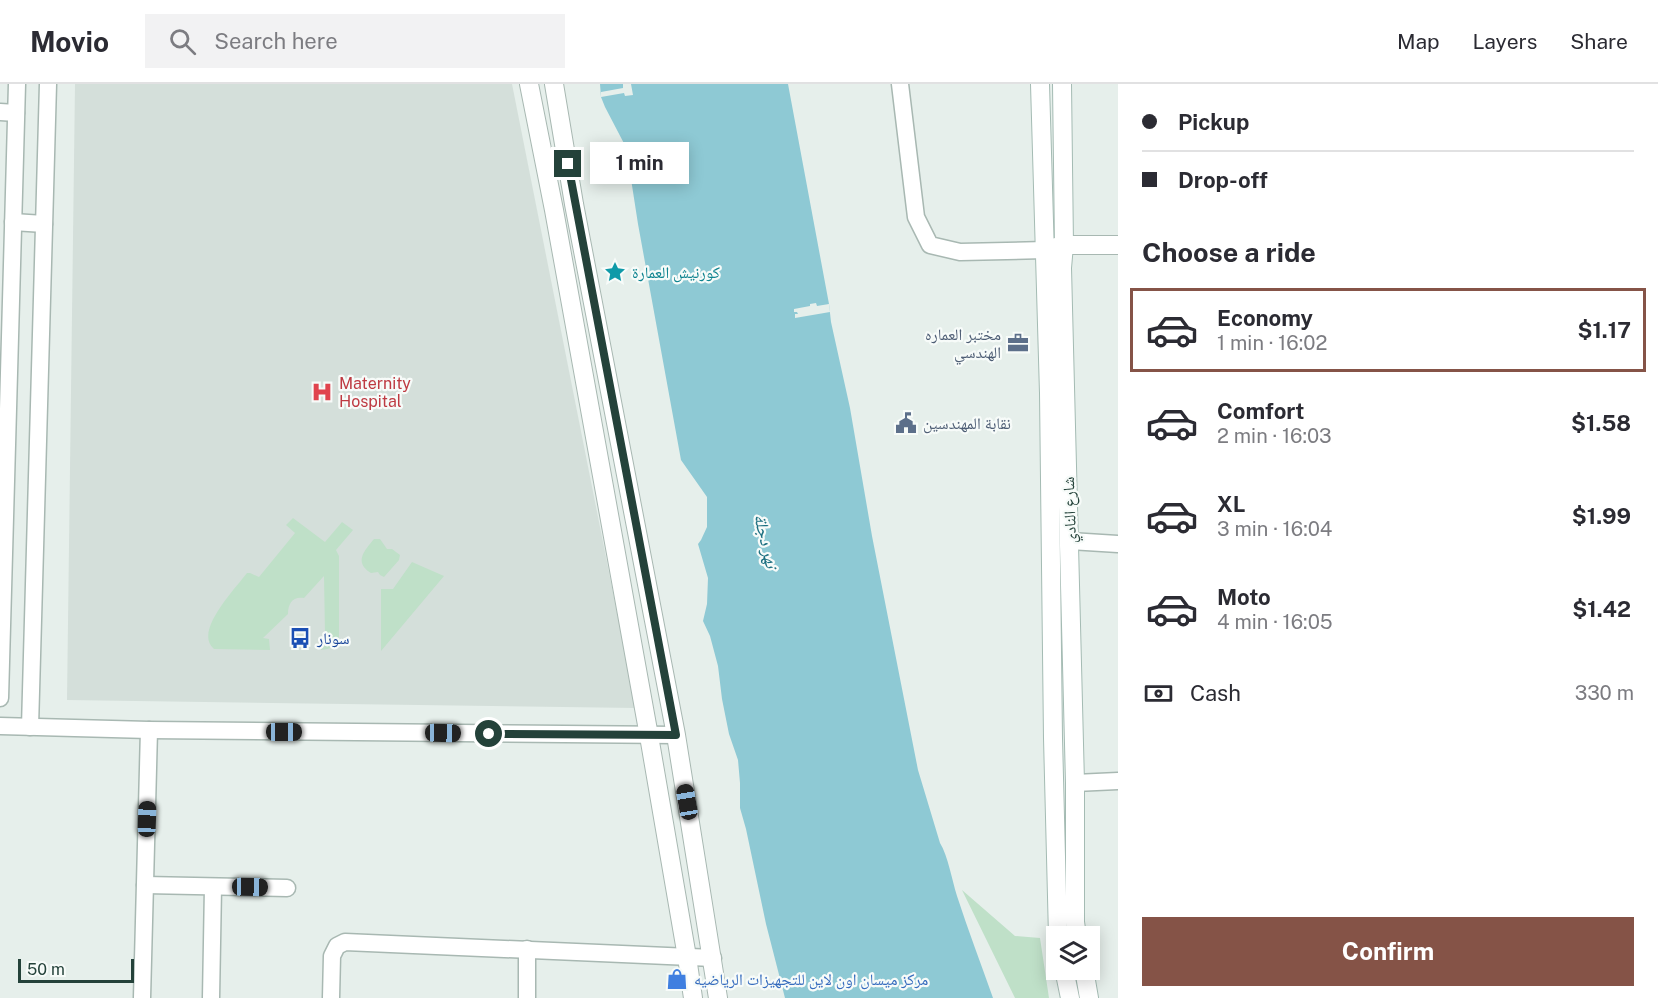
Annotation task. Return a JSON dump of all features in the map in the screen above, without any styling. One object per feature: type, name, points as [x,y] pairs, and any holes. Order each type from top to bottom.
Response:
[{"type":"street","points":[[0,698],[6,283],[13,222],[7,195],[8,113],[17,84]]},
{"type":"street","points":[[30,727],[48,84]]},
{"type":"street","points":[[529,84],[649,735],[693,998]]},
{"type":"street","points":[[554,84],[676,735],[718,998]]},
{"type":"street","points":[[900,84],[916,217],[930,245],[960,252],[1045,250],[1064,245],[1118,245]]},
{"type":"street","name":"شارع النادي","points":[[1040,84],[1049,393],[1053,750],[1058,926]]},
{"type":"street","name":"شارع النادي","points":[[1062,84],[1064,245],[1062,268],[1075,783],[1076,926]]},
{"type":"street","points":[[13,222],[44,224]]},
{"type":"street","points":[[1070,541],[1118,544]]},
{"type":"street","points":[[0,726],[149,730],[676,735]]},
{"type":"street","points":[[142,998],[149,730]]},
{"type":"street","points":[[1075,783],[1118,781]]},
{"type":"street","points":[[145,885],[287,888]]},
{"type":"street","points":[[211,998],[213,886]]},
{"type":"street","points":[[331,998],[332,956],[337,946],[345,942],[713,958]]},
{"type":"street","points":[[527,949],[527,998]]},
{"type":"street","points":[[1066,980],[1070,998]]},
{"type":"street","points":[[1086,980],[1089,998]]},
{"type":"shaded area","name":"Maternity Hospital","points":[[75,84],[512,84],[636,708],[67,700]]},
{"type":"green space","points":[[293,518],[325,542],[342,522],[353,530],[336,550],[339,556],[339,639],[332,647],[321,650],[322,637],[325,634],[324,576],[304,598],[292,601],[288,614],[263,638],[269,639],[270,650],[214,649],[209,642],[209,632],[218,611],[247,573],[259,577],[295,533],[286,525]]},
{"type":"green space","points":[[374,539],[380,539],[387,549],[392,549],[400,555],[399,560],[384,577],[378,572],[371,573],[363,565],[362,556]]},
{"type":"green space","points":[[412,562],[444,576],[381,651],[381,589],[393,589]]},
{"type":"green space","points":[[962,890],[1015,936],[1040,938],[1049,998],[1015,998]]},
{"type":"water","name":"نهر دجلة","points":[[600,84],[788,84],[831,322],[850,408],[872,536],[918,770],[957,896],[993,998],[785,998],[740,808],[738,760],[729,734],[718,666],[710,636],[703,621],[707,604],[708,578],[698,544],[707,527],[707,497],[681,460],[638,224],[629,153],[605,107]]},
{"type":"pier","points":[[623,84],[631,84],[633,95],[625,96],[624,93],[601,97],[601,92],[623,88]]},
{"type":"pier","points":[[816,303],[817,306],[829,304],[830,312],[795,318],[795,314],[798,314],[794,312],[794,309]]},
{"type":"place","name":"كورنيش العمارة","points":[[615,272]]},
{"type":"place","name":"مختبر العماره الهندسي","points":[[1018,343]]},
{"type":"place","name":"Maternity Hospital","points":[[322,392]]},
{"type":"place","name":"نقابة المهندسين","points":[[906,423]]},
{"type":"place","name":"سونار","points":[[300,638]]},
{"type":"place","name":"مركز ميسان اون لاين للتجهيزات الرياضيه","points":[[677,979]]},
{"type":"route","points":[[489,734],[676,735],[568,164]]}]
